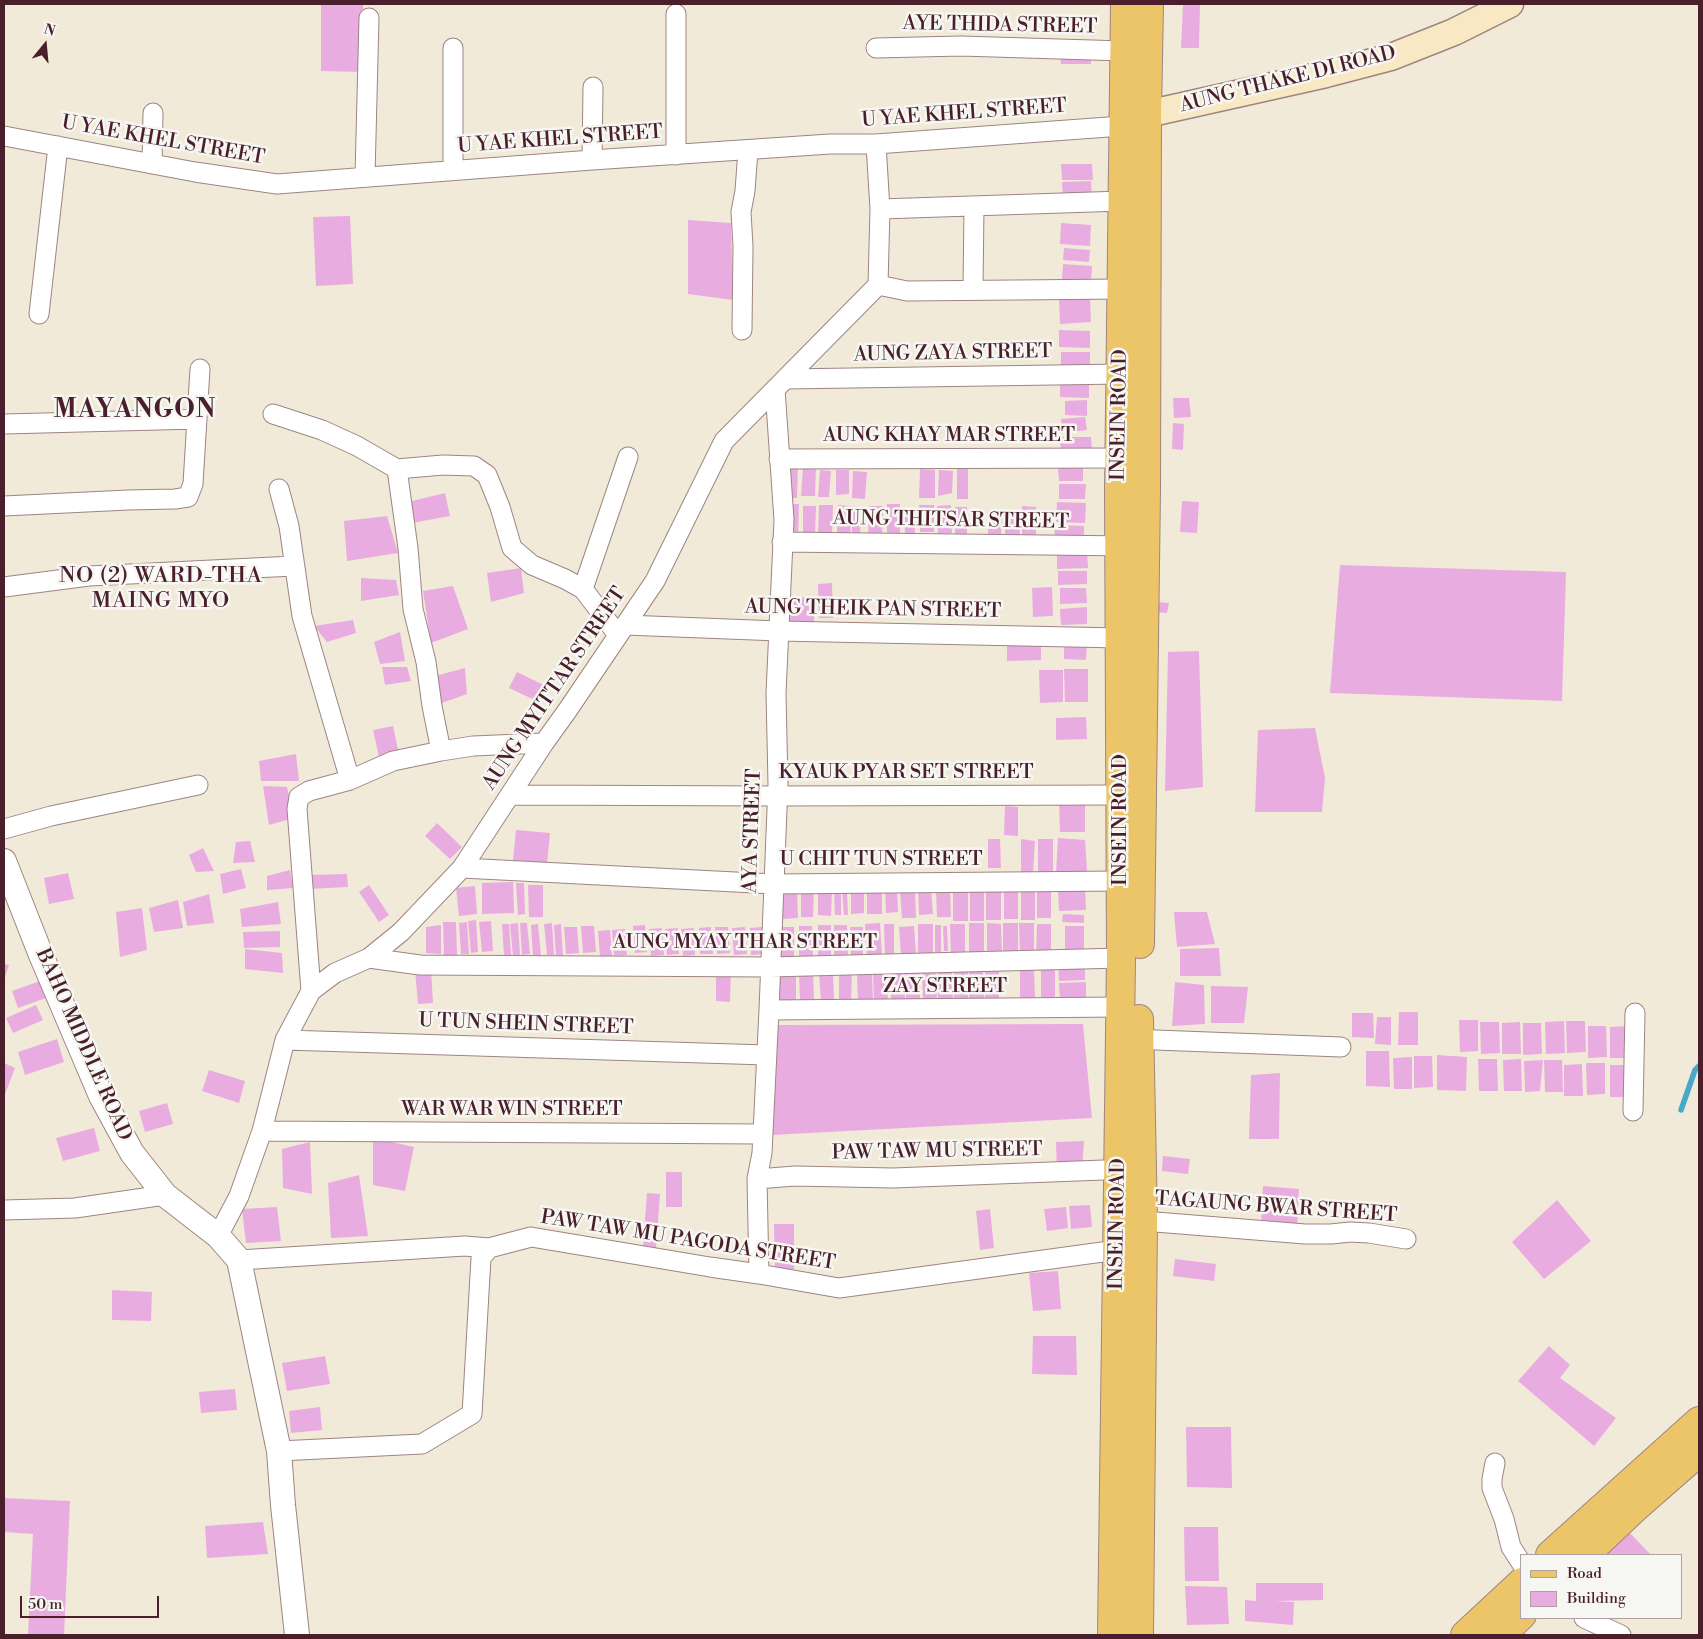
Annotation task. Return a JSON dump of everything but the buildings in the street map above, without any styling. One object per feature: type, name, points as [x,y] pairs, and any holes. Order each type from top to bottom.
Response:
[{"type":"main road","name":"INSEIN ROAD","points":[[1125,4],[1122,126],[1120,458],[1132,546],[1120,638],[1122,795],[1121,1007],[1130,1039]]},
{"type":"main road","name":"INSEIN ROAD","points":[[1112,1635],[1118,1250],[1130,1169],[1132,546],[1149,4]]},
{"type":"main road","name":"AUNG THAKE DI ROAD","points":[[1147,114],[1326,74],[1391,57],[1454,32],[1510,4]]},
{"type":"main road","name":"INSEIN ROAD","points":[[1130,1169],[1143,1221],[1139,1635]]},
{"type":"main road","points":[[1551,1554],[1699,1421]]},
{"type":"main road","points":[[1586,1554],[1699,1452]]},
{"type":"main road","points":[[1466,1635],[1520,1584]]},
{"type":"main road","points":[[1501,1635],[1520,1617]]},
{"type":"street","points":[[676,14],[676,155]]},
{"type":"street","points":[[365,176],[369,18]]},
{"type":"street","name":"AYE THIDA STREET","points":[[876,48],[961,46],[1124,51]]},
{"type":"street","points":[[453,48],[453,170]]},
{"type":"street","points":[[592,160],[593,87]]},
{"type":"street","points":[[152,164],[153,113]]},
{"type":"street","points":[[1122,126],[1147,114]]},
{"type":"street","name":"U YAE KHEL STREET","points":[[4,136],[195,172],[277,184],[592,160],[830,144],[876,144],[1122,126]]},
{"type":"street","points":[[876,144],[880,209],[878,285],[907,291],[1122,289]]},
{"type":"street","points":[[39,314],[58,146]]},
{"type":"street","points":[[742,330],[743,246],[741,212],[748,150]]},
{"type":"street","points":[[880,209],[1123,201]]},
{"type":"street","points":[[973,290],[974,206]]},
{"type":"street","name":"AUNG MYITTAR STREET","points":[[218,1236],[239,1196],[262,1131],[284,1040],[311,990],[335,973],[370,958],[401,932],[462,868],[544,743],[655,581],[724,441],[878,285]]},
{"type":"street","points":[[4,506],[188,497],[193,484],[200,369]]},
{"type":"street","name":"AUNG ZAYA STREET","points":[[780,384],[1121,374]]},
{"type":"street","name":"AYA STREET","points":[[759,1274],[757,1179],[762,1153],[778,796],[776,692],[784,520],[779,459],[780,384]]},
{"type":"street","points":[[272,414],[322,430],[357,446],[397,469],[443,465],[474,466],[487,475],[500,508],[512,548],[532,565],[564,578],[583,589],[622,630]]},
{"type":"street","points":[[4,424],[197,419]]},
{"type":"street","points":[[583,589],[628,457]]},
{"type":"street","name":"AUNG KHAY MAR STREET","points":[[779,459],[1120,458]]},
{"type":"street","points":[[397,469],[408,548],[413,609],[426,662],[432,706],[442,750]]},
{"type":"street","points":[[279,489],[289,526],[302,616],[350,780]]},
{"type":"street","name":"AUNG THITSAR STREET","points":[[782,542],[1132,546]]},
{"type":"street","points":[[4,587],[89,576],[294,566]]},
{"type":"street","name":"AUNG THEIK PAN STREET","points":[[622,630],[1120,638]]},
{"type":"street","points":[[311,990],[297,809],[299,796],[309,791],[350,780],[393,761],[442,750],[473,746],[544,743]]},
{"type":"street","points":[[4,829],[51,816],[198,785]]},
{"type":"street","name":"KYAUK PYAR SET STREET","points":[[511,795],[1122,795]]},
{"type":"street","name":"BAHO MIDDLE ROAD","points":[[4,860],[41,955],[101,1096],[132,1153],[165,1195],[218,1236],[238,1260],[279,1451],[297,1635]]},
{"type":"street","name":"U CHIT TUN STREET","points":[[462,868],[774,884],[1121,881]]},
{"type":"street","name":"AUNG MYAY THAR STREET","points":[[370,958],[420,965],[770,967],[1122,958]]},
{"type":"street","name":"ZAY STREET","points":[[769,1010],[1121,1007]]},
{"type":"street","points":[[1633,1111],[1635,1013]]},
{"type":"street","points":[[1130,1039],[1341,1047]]},
{"type":"street","name":"U TUN SHEIN STREET","points":[[284,1040],[766,1055]]},
{"type":"street","name":"WAR WAR WIN STREET","points":[[262,1131],[762,1134]]},
{"type":"street","name":"PAW TAW MU STREET","points":[[757,1179],[795,1176],[893,1178],[1130,1169]]},
{"type":"street","points":[[4,1210],[75,1208],[165,1195]]},
{"type":"street","name":"TAGAUNG BWAR STREET","points":[[1143,1221],[1306,1234],[1350,1232],[1406,1239]]},
{"type":"street","name":"PAW TAW MU PAGODA STREET","points":[[238,1260],[465,1246],[485,1253],[531,1237],[838,1288],[1118,1250]]},
{"type":"street","points":[[279,1451],[422,1444],[472,1414],[485,1253]]},
{"type":"street","points":[[1495,1463],[1492,1488],[1504,1519],[1511,1547],[1520,1561]]},
{"type":"street","points":[[1586,1619],[1621,1635]]},
{"type":"waterway","points":[[1681,1110],[1695,1070],[1699,1066]]},
{"type":"district","name":"MAYANGON","points":[[135,411]]},
{"type":"district","name":"NO (2) WARD-THA MAING MYO","points":[[161,590]]}]
